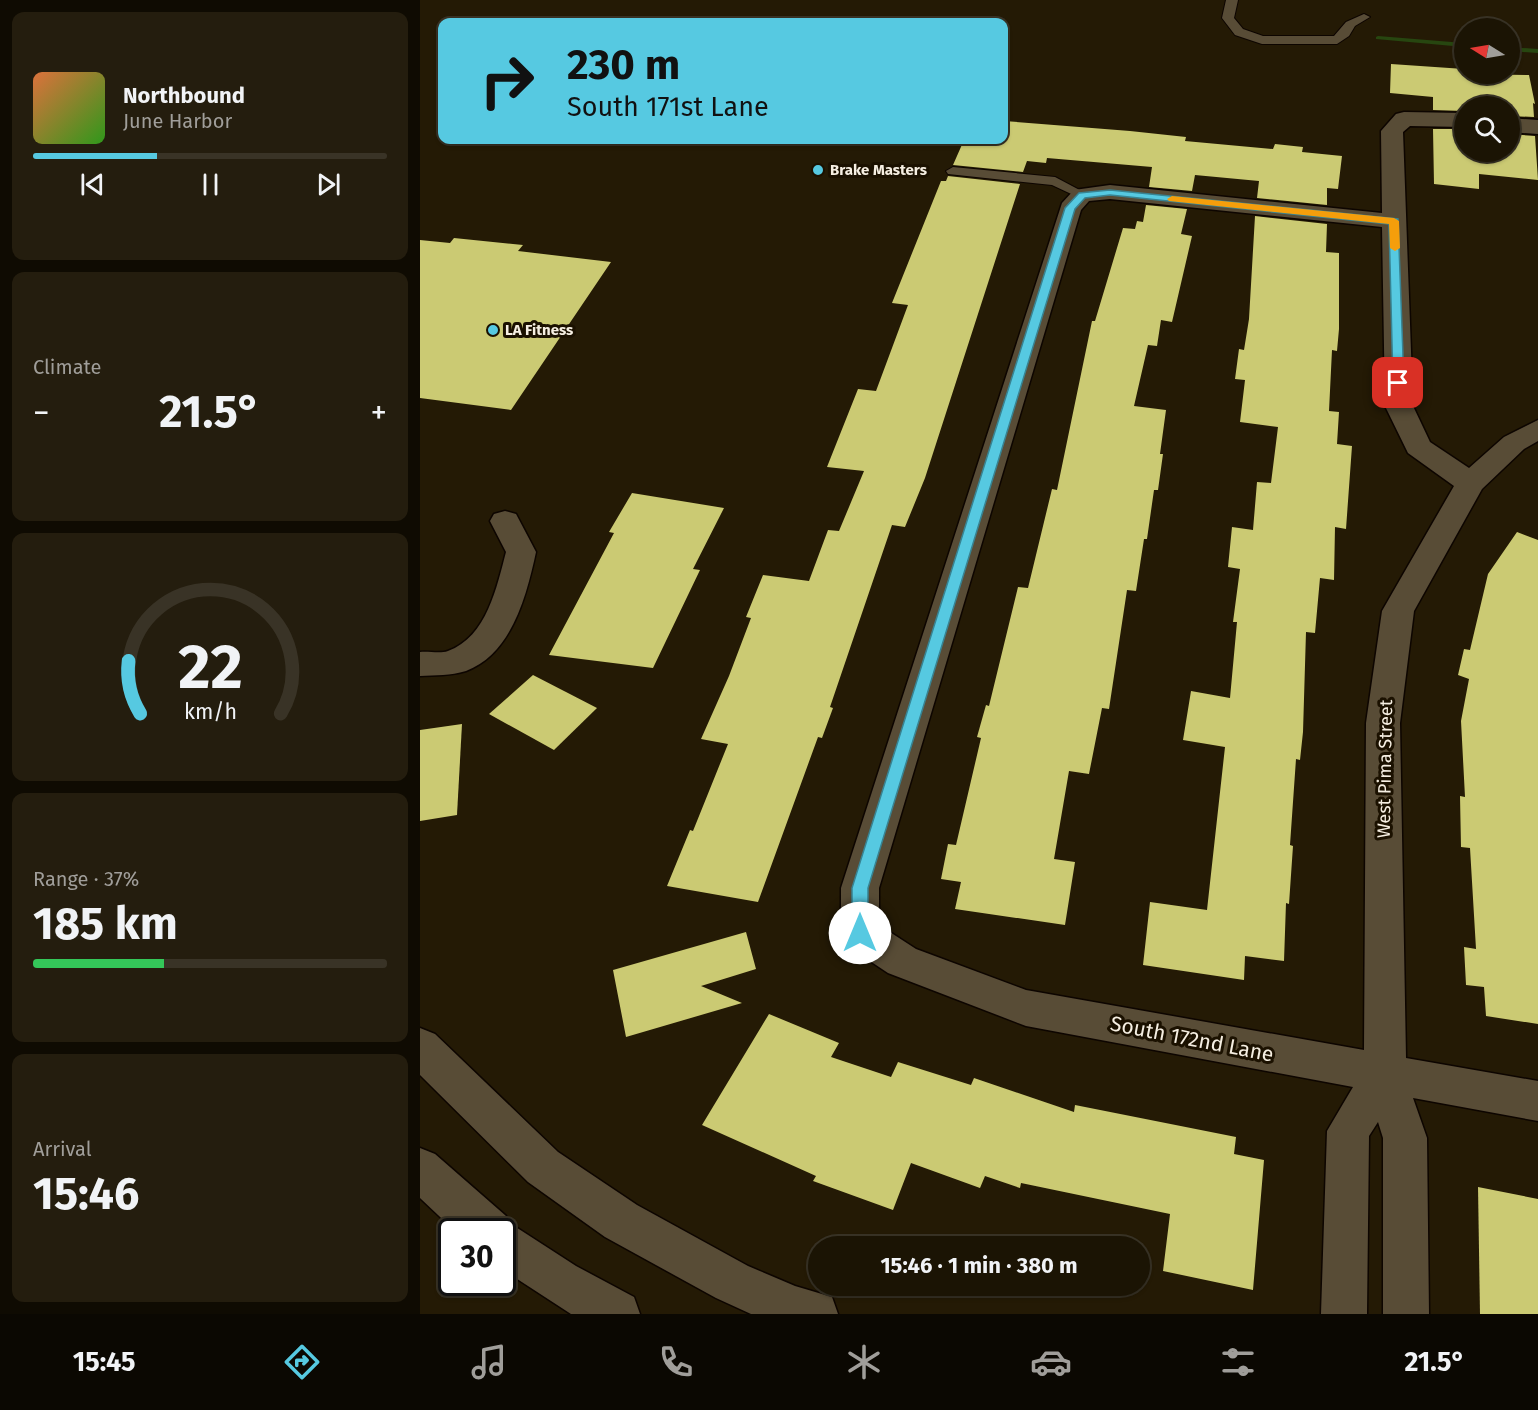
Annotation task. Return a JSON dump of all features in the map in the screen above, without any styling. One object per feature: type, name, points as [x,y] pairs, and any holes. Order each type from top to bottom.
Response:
[{"type":"street","points":[[1454,120],[1404,119],[1392,131],[1399,406],[1418,447],[1470,483]]},
{"type":"street","points":[[1520,126],[1538,127]]},
{"type":"street","points":[[1082,195],[1110,192],[1394,221]]},
{"type":"street","name":"South 172nd Lane","points":[[1082,195],[1070,208],[860,888],[860,933],[902,961],[1026,1008],[1538,1101]]},
{"type":"street","name":"West Pima Street","points":[[1406,1314],[1405,1138],[1385,1074],[1383,723],[1398,611],[1470,483],[1514,443],[1538,429]]},
{"type":"street","points":[[420,664],[456,662],[493,633],[511,596],[521,552],[505,521]]},
{"type":"street","points":[[420,1047],[543,1167],[621,1221],[732,1282],[794,1309],[815,1314]]},
{"type":"street","points":[[1344,1314],[1348,1131],[1385,1074]]},
{"type":"street","points":[[420,1169],[474,1218]]},
{"type":"street","points":[[516,1252],[560,1282],[617,1314]]},
{"type":"lane","points":[[1232,0],[1228,18],[1239,32],[1262,40],[1337,40],[1350,24],[1369,21],[1362,0]]},
{"type":"lane","points":[[953,171],[1054,181],[1082,195]]},
{"type":"building","points":[[1391,64],[1454,68],[1454,84],[1520,84],[1520,75],[1529,75],[1535,104],[1533,103],[1534,117],[1520,116],[1520,96],[1454,96],[1454,111],[1433,110],[1433,97],[1390,93]]},
{"type":"building","points":[[1008,121],[1130,131],[1186,137],[1185,141],[1273,149],[1275,144],[1303,147],[1302,152],[1342,156],[1338,189],[1327,188],[1327,205],[1257,198],[1259,181],[1195,175],[1192,191],[1149,187],[1152,167],[1047,158],[1046,163],[1027,161],[1023,172],[953,165],[962,144],[1008,144]]},
{"type":"building","points":[[1433,129],[1454,129],[1454,162],[1520,162],[1520,135],[1535,136],[1538,180],[1479,174],[1479,189],[1434,184]]},
{"type":"building","points":[[948,176],[1020,184],[925,478],[905,527],[892,525],[830,707],[833,708],[822,738],[818,737],[758,902],[667,886],[690,830],[693,831],[728,744],[701,739],[729,676],[751,618],[746,617],[763,575],[809,581],[828,530],[839,531],[864,471],[827,467],[858,389],[876,391],[908,305],[892,303],[941,181],[946,181]]},
{"type":"building","points":[[1146,205],[1187,209],[1181,234],[1192,236],[1172,322],[1161,320],[1157,346],[1148,345],[1134,406],[1166,410],[1160,454],[1163,454],[1158,490],[1154,490],[1147,539],[1144,539],[1136,591],[1127,590],[1109,709],[1102,708],[1089,774],[1069,771],[1054,859],[1075,862],[1065,925],[955,909],[961,882],[941,879],[948,844],[956,845],[981,738],[977,737],[986,705],[989,706],[1018,587],[1028,588],[1052,489],[1057,490],[1092,321],[1095,321],[1123,228],[1135,229],[1137,221],[1143,222]]},
{"type":"building","points":[[1255,216],[1327,224],[1326,252],[1339,253],[1339,329],[1337,351],[1332,350],[1329,411],[1339,412],[1337,444],[1352,446],[1346,529],[1335,527],[1334,580],[1320,578],[1315,633],[1306,632],[1303,732],[1300,760],[1296,759],[1290,845],[1293,846],[1289,904],[1286,903],[1284,961],[1245,956],[1244,980],[1143,965],[1150,902],[1207,910],[1225,747],[1183,740],[1191,691],[1230,698],[1237,622],[1233,622],[1240,569],[1228,567],[1232,527],[1253,530],[1257,482],[1271,483],[1278,427],[1240,422],[1245,380],[1235,379],[1239,349],[1244,350],[1249,319]]},
{"type":"building","name":"LA Fitness","points":[[454,238],[523,245],[518,251],[611,262],[511,410],[420,398],[420,240],[450,243]]},
{"type":"building","points":[[632,493],[724,508],[693,569],[700,570],[653,668],[549,655],[614,533],[609,532]]},
{"type":"building","points":[[1517,532],[1538,540],[1538,1024],[1486,1016],[1484,987],[1466,985],[1464,947],[1476,949],[1470,848],[1461,847],[1460,796],[1465,797],[1461,721],[1469,679],[1458,675],[1464,649],[1470,650],[1488,574]]},
{"type":"building","points":[[533,675],[597,708],[554,750],[489,714]]},
{"type":"building","points":[[462,724],[457,815],[420,821],[420,730]]},
{"type":"building","points":[[746,932],[756,969],[701,986],[742,1003],[626,1037],[613,970]]},
{"type":"building","points":[[769,1014],[839,1043],[831,1057],[891,1077],[898,1062],[971,1085],[974,1078],[1074,1112],[1075,1105],[1236,1137],[1234,1154],[1264,1160],[1253,1290],[1163,1271],[1170,1214],[1021,1183],[1020,1188],[985,1176],[980,1188],[911,1163],[893,1210],[813,1181],[816,1176],[702,1125]]},
{"type":"building","points":[[1478,1187],[1538,1199],[1538,1314],[1480,1314]]},
{"type":"waterway","points":[[1378,38],[1454,44]]},
{"type":"waterway","points":[[1520,50],[1538,51]]},
{"type":"slow traffic","points":[[1172,199],[1394,221],[1395,248]]},
{"type":"place","name":"Brake Masters","points":[[818,170]]},
{"type":"place","name":"LA Fitness","points":[[493,330]]},
{"type":"route","points":[[860,933],[860,888],[1070,208],[1082,195],[1110,192],[1394,221],[1398,383]]}]
